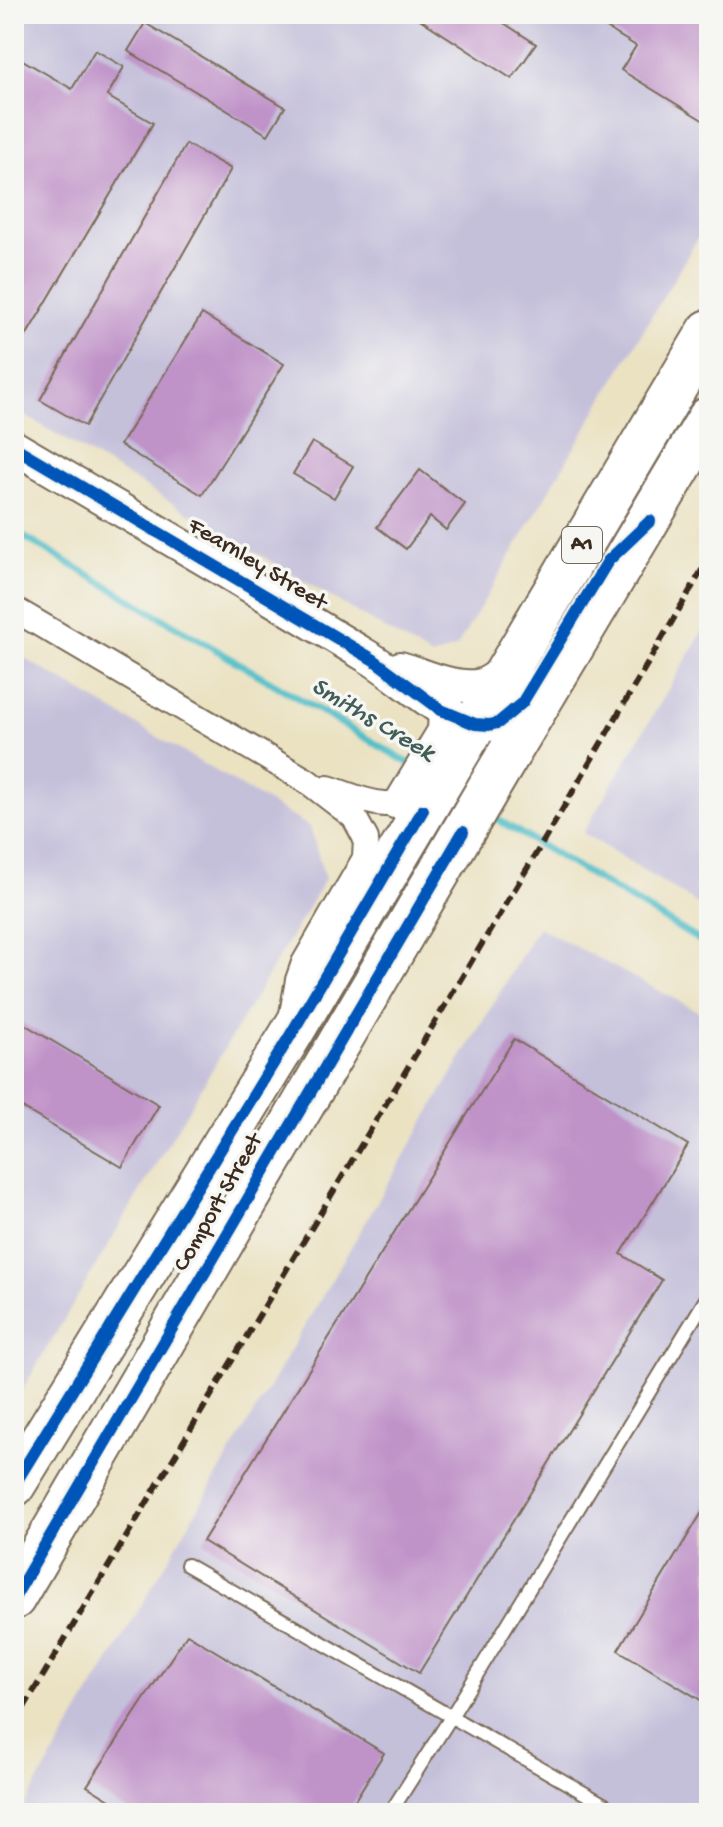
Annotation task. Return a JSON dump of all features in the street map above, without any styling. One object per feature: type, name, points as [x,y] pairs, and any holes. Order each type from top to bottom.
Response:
[{"type":"highway","name":"Comport Street","points":[[14,1485],[290,1036],[413,804],[457,731],[508,669],[709,331]]},
{"type":"highway","name":"Comport Street","points":[[14,1598],[709,418]]},
{"type":"street","name":"Fearnley Street","points":[[14,447],[374,660],[423,694],[457,731]]},
{"type":"street","points":[[457,731],[498,723],[522,703],[608,561],[650,521]]},
{"type":"street","points":[[14,609],[307,781],[354,817],[366,839],[365,858],[300,973],[294,995],[290,1036]]},
{"type":"street","name":"Fearnley Street","points":[[374,660],[449,684],[462,685],[482,685],[508,669]]},
{"type":"street","points":[[307,781],[384,806],[413,804]]},
{"type":"lane","points":[[390,1813],[709,1294]]},
{"type":"lane","points":[[187,1565],[619,1813]]},
{"type":"shaded area","points":[[14,14],[709,14],[709,219],[457,647],[432,657],[14,409]]},
{"type":"shaded area","points":[[709,621],[709,911],[583,833]]},
{"type":"shaded area","points":[[14,652],[310,827],[325,879],[14,1404]]},
{"type":"shaded area","points":[[538,927],[709,1017],[709,1813],[20,1813]]},
{"type":"building","points":[[412,14],[490,14],[536,44],[512,79]]},
{"type":"building","points":[[584,14],[709,14],[709,124],[621,70],[636,46]]},
{"type":"building","points":[[145,23],[285,107],[268,135],[128,51]]},
{"type":"building","points":[[95,50],[124,67],[107,96],[153,123],[14,356],[14,55],[72,89]]},
{"type":"building","points":[[186,144],[231,169],[85,426],[40,400]]},
{"type":"building","points":[[202,314],[284,364],[202,495],[120,445]]},
{"type":"building","points":[[312,442],[353,466],[334,498],[293,474]]},
{"type":"building","points":[[420,470],[465,504],[446,530],[430,517],[406,549],[377,527]]},
{"type":"building","points":[[14,1018],[159,1105],[122,1167],[14,1103]]},
{"type":"building","points":[[514,1039],[688,1145],[621,1254],[662,1280],[419,1673],[203,1541]]},
{"type":"building","points":[[709,1501],[709,1705],[618,1650]]},
{"type":"building","points":[[187,1634],[384,1753],[347,1813],[131,1813],[87,1786]]},
{"type":"waterway","name":"Smiths Creek","points":[[14,531],[412,765]]},
{"type":"waterway","name":"Smiths Creek","points":[[490,815],[709,946]]},
{"type":"railway","points":[[14,1724],[558,817],[709,558]]},
{"type":"cycle path","points":[[14,447],[374,660],[441,710],[475,724],[498,723],[522,703],[608,561],[650,521]]},
{"type":"cycle path","points":[[14,1485],[290,1036],[423,810]]},
{"type":"cycle path","points":[[14,1598],[463,832]]}]
